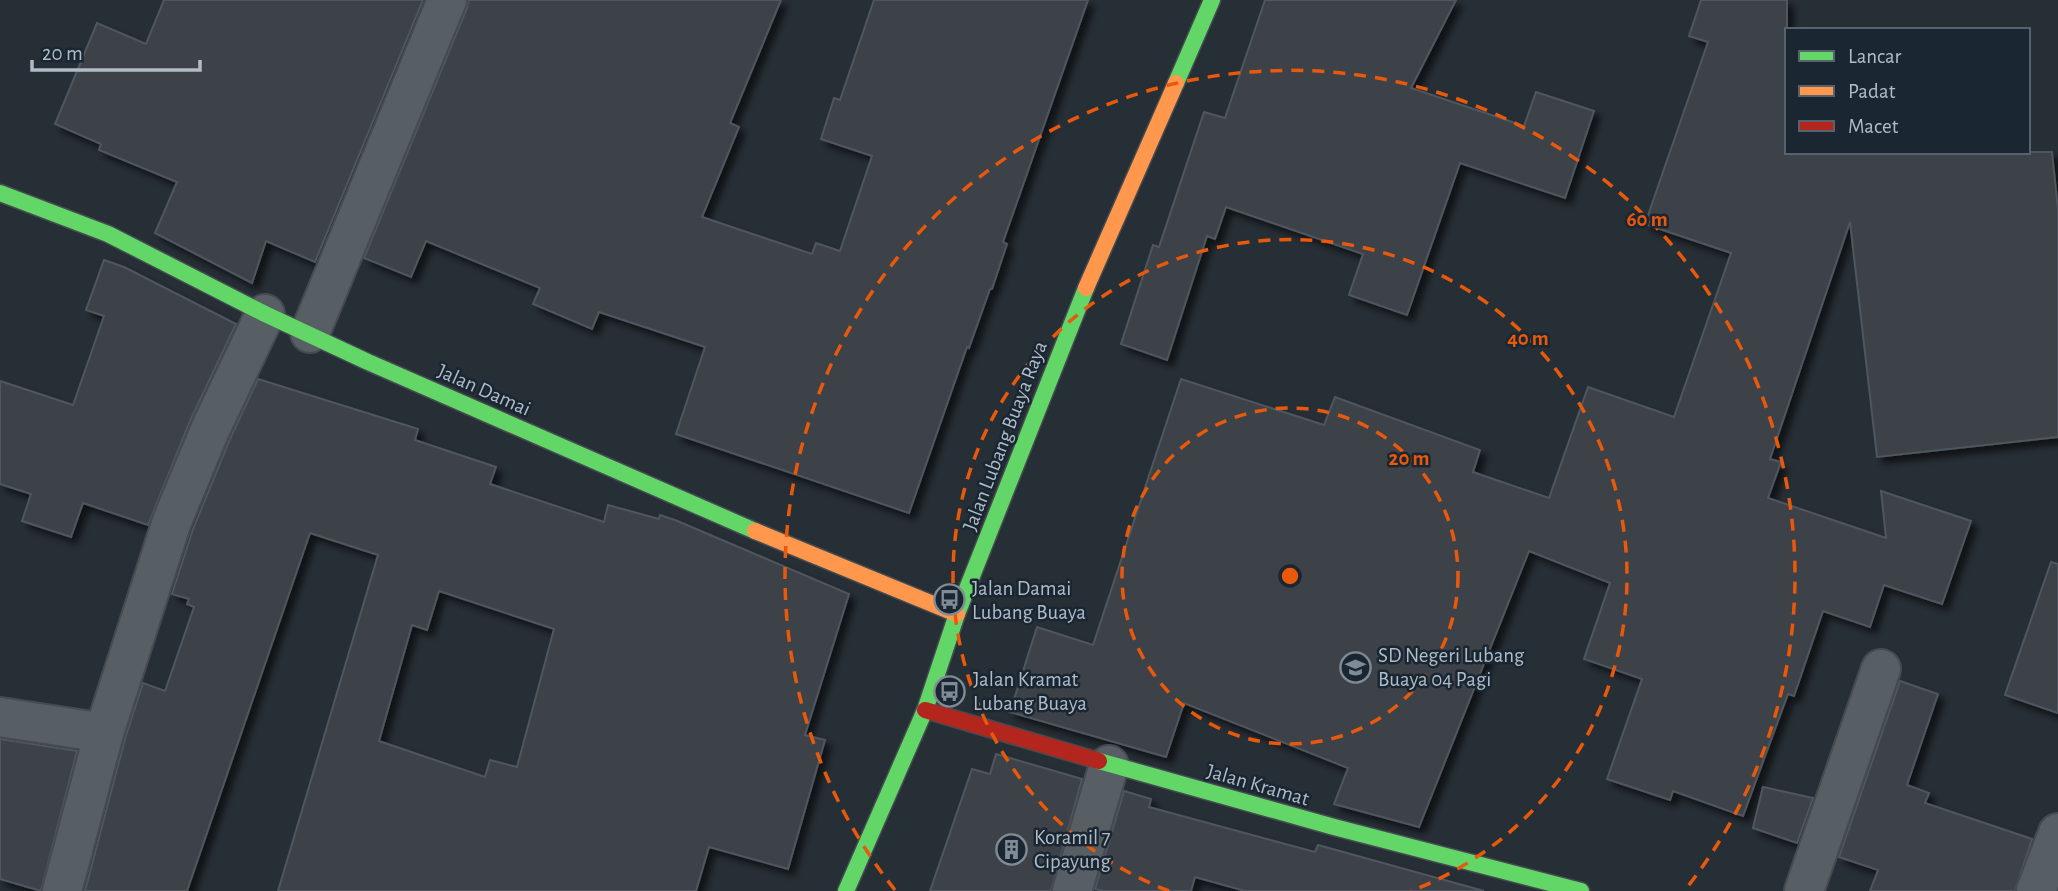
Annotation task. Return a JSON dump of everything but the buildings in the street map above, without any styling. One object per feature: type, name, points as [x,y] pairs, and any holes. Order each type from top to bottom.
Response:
[{"type":"street","points":[[310,334],[447,0]]},
{"type":"street","name":"Jalan Lubang Buaya Raya","points":[[846,891],[925,710],[957,614],[1079,304],[1212,0]]},
{"type":"street","name":"Jalan Damai","points":[[0,193],[108,234],[265,314],[368,362],[799,550],[957,614]]},
{"type":"street","points":[[62,891],[104,733],[173,521],[210,430],[265,314]]},
{"type":"street","points":[[1804,891],[1881,669]]},
{"type":"street","name":"Jalan Kramat","points":[[925,710],[1414,850],[1581,891]]},
{"type":"street","points":[[0,717],[104,733]]},
{"type":"street","points":[[1072,891],[1110,765]]},
{"type":"street","points":[[2036,891],[2058,834]]},
{"type":"traffic: fast","points":[[1176,83],[1212,0]]},
{"type":"traffic: fast","points":[[0,193],[108,234],[265,314],[368,362],[755,531]]},
{"type":"traffic: fast","points":[[846,891],[925,710],[957,614],[1086,288]]},
{"type":"traffic: fast","points":[[1099,761],[1334,827],[1581,891]]},
{"type":"traffic: slow","points":[[1086,288],[1176,83]]},
{"type":"traffic: slow","points":[[755,531],[957,614]]},
{"type":"traffic: jam","points":[[925,710],[1099,761]]},
{"type":"place","name":"Jalan Damai Lubang Buaya","points":[[949,600]]},
{"type":"place","name":"SD Negeri Lubang Buaya 04 Pagi","points":[[1355,667]]},
{"type":"place","name":"Jalan Kramat Lubang Buaya","points":[[950,691]]},
{"type":"place","name":"Koramil 7 Cipayung","points":[[1011,849]]}]
